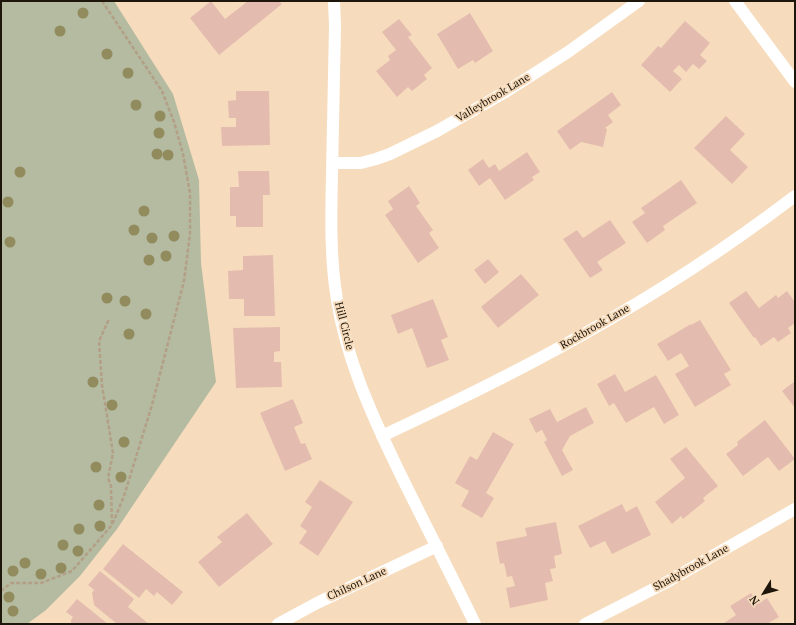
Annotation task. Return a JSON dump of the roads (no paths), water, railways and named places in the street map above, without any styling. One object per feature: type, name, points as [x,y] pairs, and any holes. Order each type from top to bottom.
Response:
[{"type":"street","name":"Hill Circle","points":[[334,1],[332,268],[342,325],[361,387],[382,436],[416,508],[475,624]]},
{"type":"street","name":"Valleybrook Lane","points":[[332,163],[361,162],[376,159],[390,154],[438,131],[507,92],[568,52],[639,1]]},
{"type":"street","points":[[735,1],[795,82]]},
{"type":"street","name":"Rockbrook Lane","points":[[382,436],[484,388],[635,305],[690,270],[795,196]]},
{"type":"street","name":"Shadybrook Lane","points":[[586,624],[667,582],[795,509]]},
{"type":"street","name":"Chilson Lane","points":[[278,624],[317,603],[436,546]]}]
